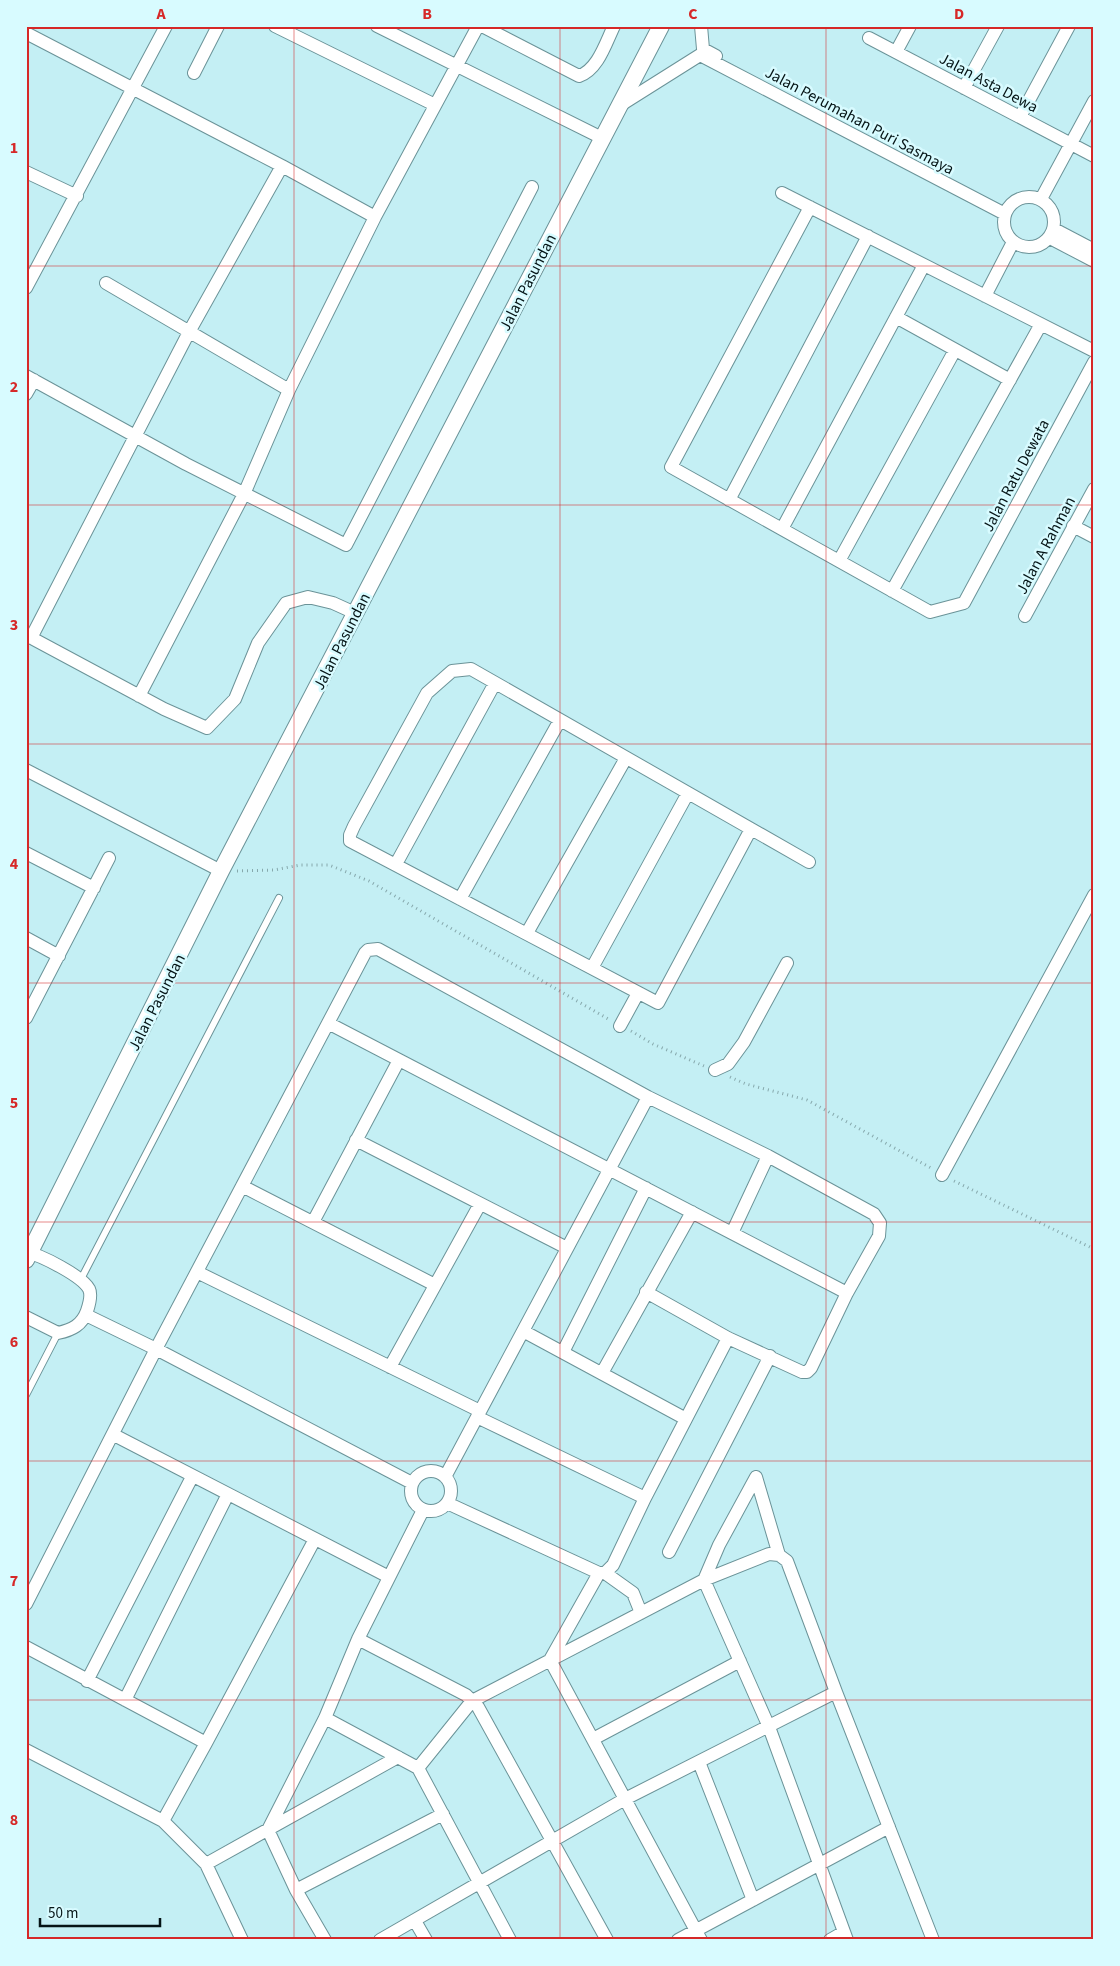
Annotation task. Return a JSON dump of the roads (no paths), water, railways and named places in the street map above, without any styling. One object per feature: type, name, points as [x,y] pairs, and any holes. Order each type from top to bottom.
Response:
[{"type":"street","points":[[26,288],[77,196],[166,26]]},
{"type":"street","points":[[194,73],[218,26]]},
{"type":"street","points":[[275,26],[435,106]]},
{"type":"street","points":[[377,26],[602,138]]},
{"type":"street","points":[[139,696],[244,494],[289,390],[375,217],[478,26]]},
{"type":"street","points":[[482,26],[579,76],[585,74],[593,66],[614,26]]},
{"type":"street","name":"Jalan Pasundan","points":[[28,1255],[221,871],[661,26]]},
{"type":"street","points":[[618,106],[702,52],[701,26]]},
{"type":"street","points":[[896,52],[910,26]]},
{"type":"street","points":[[964,88],[998,26]]},
{"type":"street","points":[[1020,117],[1069,26]]},
{"type":"street","points":[[26,33],[282,166],[375,217]]},
{"type":"street","name":"Jalan Asta Dewa","points":[[869,38],[1094,156]]},
{"type":"street","name":"Jalan Perumahan Puri Sasmaya","points":[[702,52],[1006,212]]},
{"type":"street","points":[[1041,199],[1094,101]]},
{"type":"street","points":[[282,166],[189,332],[28,636],[164,709],[207,728],[235,699],[258,644],[286,603],[308,597],[333,603],[356,612]]},
{"type":"street","points":[[26,172],[77,196]]},
{"type":"street","points":[[26,394],[30,378],[244,494],[346,545],[532,187]]},
{"type":"street","points":[[782,193],[1094,351]]},
{"type":"street","points":[[1029,196],[1041,199],[1050,207],[1055,218],[1052,234],[1042,244],[1032,248],[1022,247],[1013,242],[1007,234],[1004,224],[1006,212],[1016,200],[1029,196]]},
{"type":"street","points":[[810,207],[671,467],[892,591],[1041,324]]},
{"type":"street","points":[[1052,234],[1094,250]]},
{"type":"street","points":[[1052,234],[1094,261]]},
{"type":"street","points":[[729,500],[868,236]]},
{"type":"street","points":[[985,296],[1013,242]]},
{"type":"street","points":[[782,529],[924,265]]},
{"type":"street","points":[[106,284],[289,390]]},
{"type":"street","points":[[896,317],[1010,380]]},
{"type":"street","points":[[839,561],[955,350]]},
{"type":"street","name":"Jalan Ratu Dewata","points":[[892,591],[930,612],[964,602],[1094,362]]},
{"type":"street","name":"Jalan A Rahman","points":[[1025,616],[1094,489]]},
{"type":"street","points":[[1073,526],[1094,537]]},
{"type":"street","points":[[751,829],[658,1003],[350,841],[350,835],[354,826],[427,693],[452,671],[471,668],[809,862]]},
{"type":"street","points":[[396,864],[495,683]]},
{"type":"street","points":[[460,899],[560,720]]},
{"type":"street","points":[[526,934],[626,758]]},
{"type":"street","points":[[26,770],[221,871]]},
{"type":"street","points":[[592,968],[688,793]]},
{"type":"street","points":[[26,853],[94,888]]},
{"type":"street","points":[[26,1018],[109,858]]},
{"type":"street","points":[[942,1175],[1094,895]]},
{"type":"street","points":[[26,938],[59,956]]},
{"type":"street","points":[[26,1604],[114,1435],[156,1348],[368,950],[378,948],[648,1097],[768,1156],[878,1218],[880,1223],[879,1236],[847,1293],[811,1368],[807,1372],[802,1372],[728,1338],[646,1292]]},
{"type":"street","points":[[715,1070],[728,1064],[744,1042],[787,963]]},
{"type":"street","points":[[620,1026],[638,993]]},
{"type":"street","points":[[328,1023],[847,1293]]},
{"type":"street","points":[[313,1222],[398,1060]]},
{"type":"street","points":[[445,1477],[648,1097]]},
{"type":"street","points":[[356,1140],[567,1248]]},
{"type":"street","points":[[732,1233],[768,1156]]},
{"type":"street","points":[[242,1186],[435,1284]]},
{"type":"street","points":[[562,1352],[646,1188]]},
{"type":"street","points":[[390,1367],[480,1204]]},
{"type":"street","points":[[602,1373],[692,1212]]},
{"type":"street","points":[[26,1317],[58,1333],[76,1327],[86,1316],[90,1303],[90,1290],[81,1279],[28,1255]]},
{"type":"street","points":[[196,1272],[390,1367],[478,1414],[645,1498]]},
{"type":"street","points":[[86,1316],[156,1348],[412,1483]]},
{"type":"street","points":[[523,1331],[686,1419]]},
{"type":"street","points":[[550,1660],[602,1573],[613,1565],[645,1498],[728,1338]]},
{"type":"street","points":[[669,1552],[770,1356]]},
{"type":"street","points":[[114,1435],[389,1577]]},
{"type":"street","points":[[427,1471],[437,1472],[445,1477],[450,1485],[451,1495],[447,1504],[439,1510],[422,1510],[414,1502],[411,1493],[412,1483],[418,1476],[427,1471]]},
{"type":"street","points":[[87,1681],[192,1476]]},
{"type":"street","points":[[779,1555],[756,1477],[719,1545],[704,1580],[768,1727],[846,1936],[830,1940]]},
{"type":"street","points":[[125,1700],[228,1494]]},
{"type":"street","points":[[447,1504],[602,1573],[633,1593],[641,1613]]},
{"type":"street","points":[[268,1830],[325,1718],[358,1639],[422,1510]]},
{"type":"street","points":[[163,1821],[315,1539]]},
{"type":"street","points":[[418,1768],[472,1701],[704,1580],[770,1554],[779,1555],[787,1561],[933,1940]]},
{"type":"street","points":[[358,1639],[459,1691],[478,1707],[550,1841],[607,1940]]},
{"type":"street","points":[[26,1647],[206,1743]]},
{"type":"street","points":[[550,1660],[698,1935]]},
{"type":"street","points":[[593,1739],[740,1661]]},
{"type":"street","points":[[380,1940],[625,1799],[836,1692]]},
{"type":"street","points":[[325,1718],[418,1768],[510,1940]]},
{"type":"street","points":[[26,1750],[163,1821],[206,1864],[242,1940]]},
{"type":"street","points":[[206,1864],[398,1756]]},
{"type":"street","points":[[700,1762],[753,1900]]},
{"type":"street","points":[[296,1890],[443,1814]]},
{"type":"street","points":[[678,1940],[698,1935],[753,1900],[889,1827]]},
{"type":"street","points":[[268,1830],[296,1890],[325,1940]]},
{"type":"street","points":[[415,1921],[426,1940]]},
{"type":"lane","points":[[81,1279],[279,898]]},
{"type":"lane","points":[[26,1395],[58,1333]]}]
